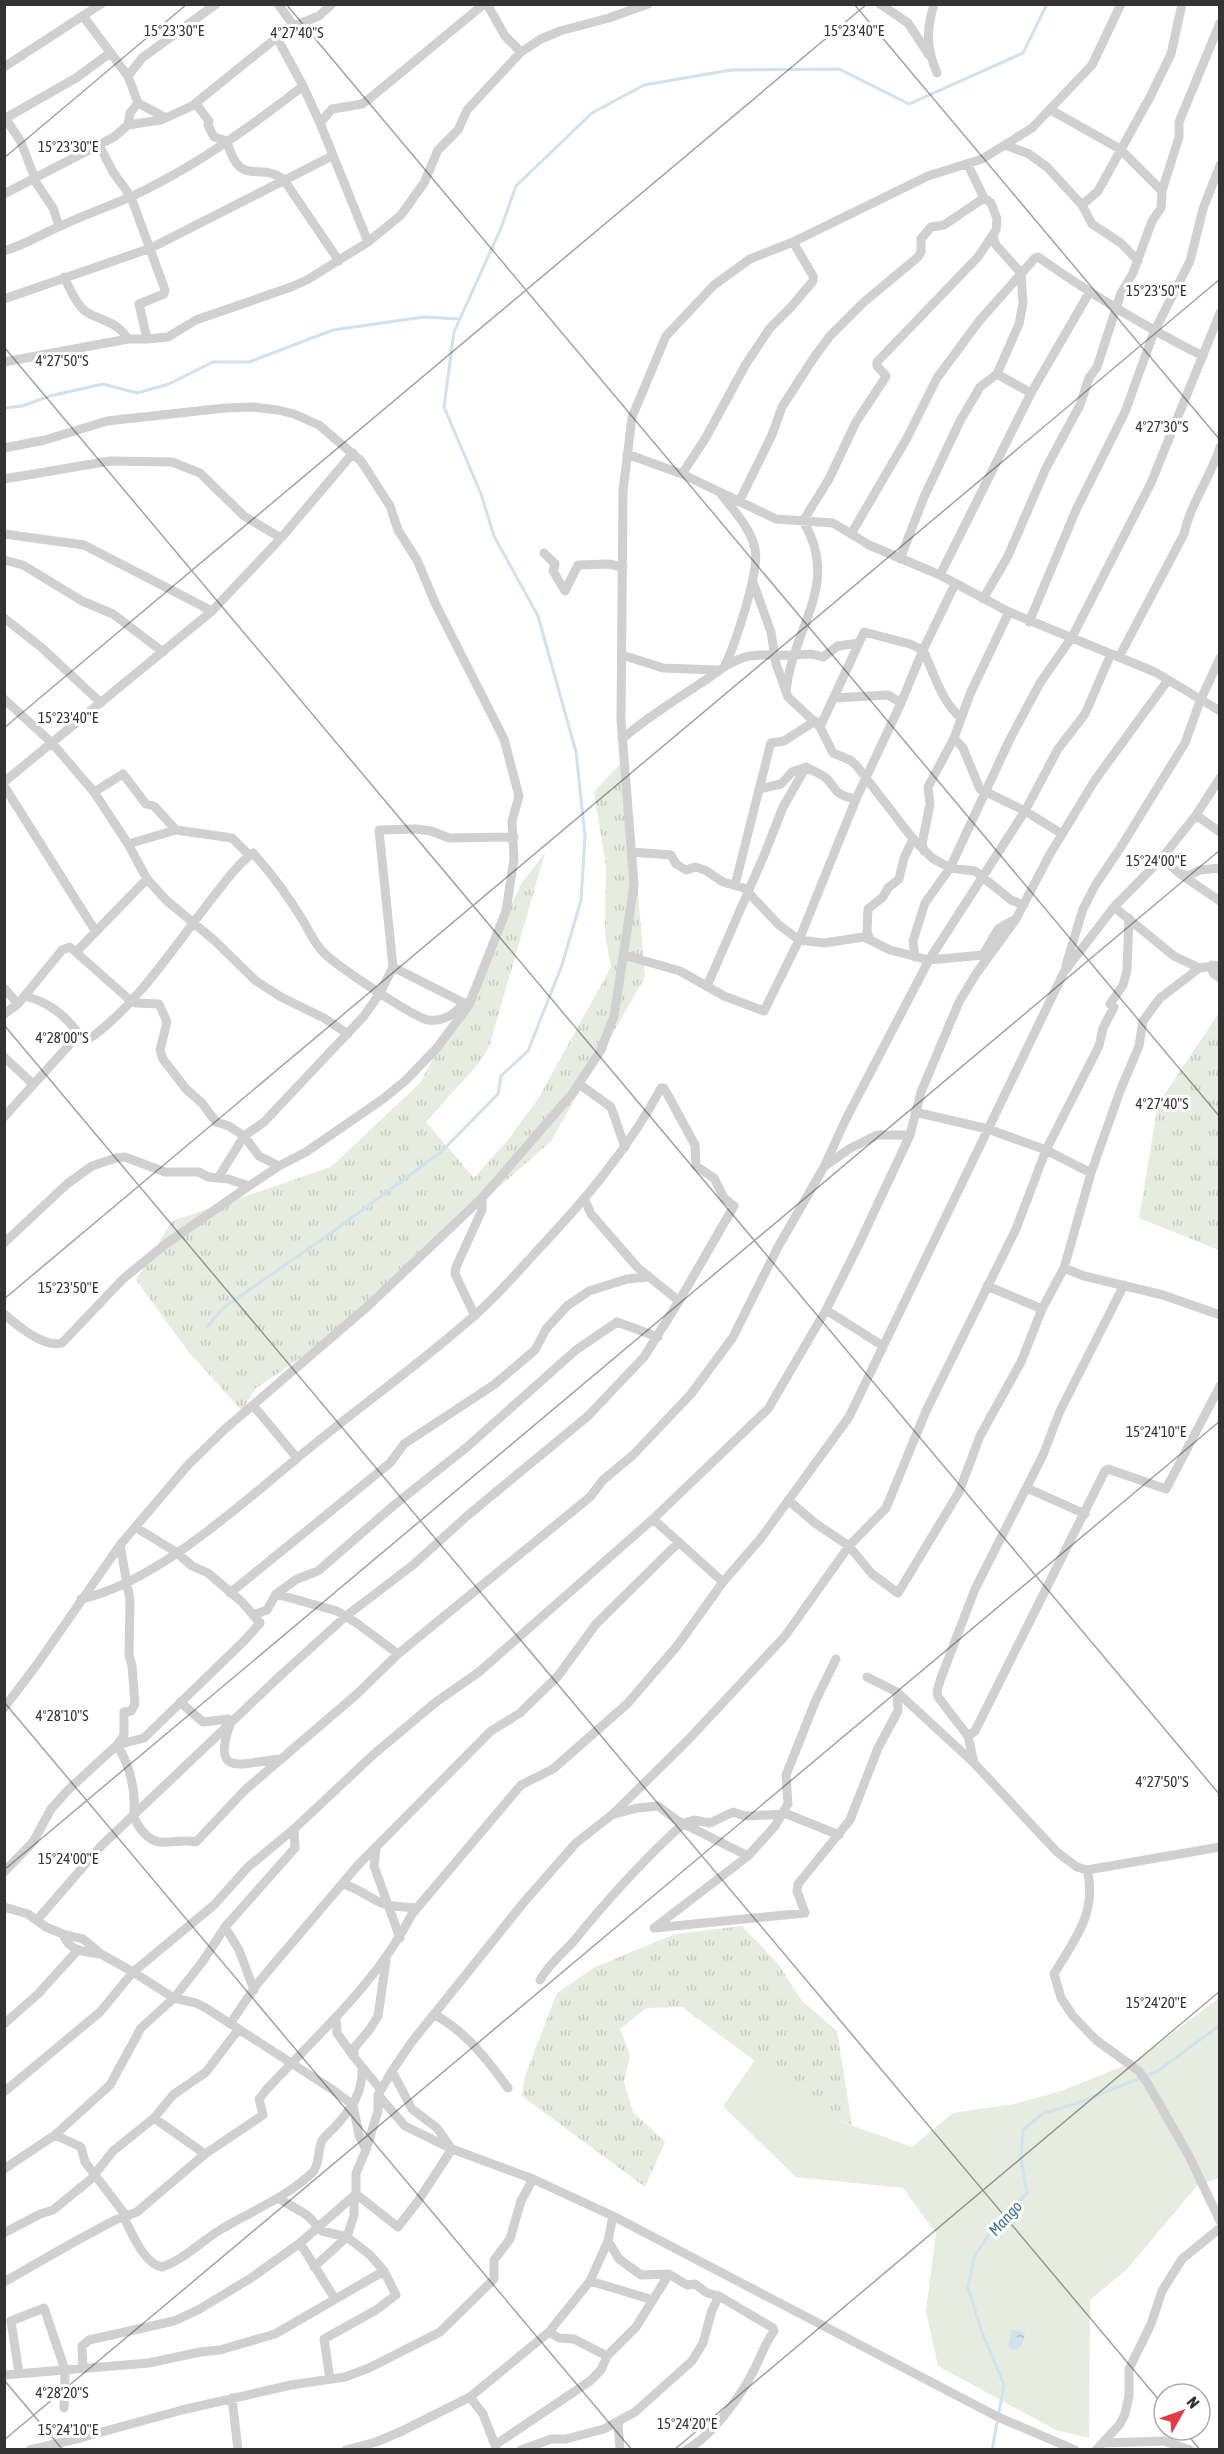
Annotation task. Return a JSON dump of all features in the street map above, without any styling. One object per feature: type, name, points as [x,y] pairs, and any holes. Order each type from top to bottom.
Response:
[{"type":"street","points":[[4,67],[101,4]]},
{"type":"street","points":[[128,76],[142,58],[216,4]]},
{"type":"street","points":[[278,4],[294,26]]},
{"type":"street","points":[[4,194],[98,143],[114,137],[128,125],[166,118],[196,104],[277,38],[294,26],[319,16],[332,4]]},
{"type":"street","points":[[320,123],[332,109],[359,105],[369,99],[485,4],[505,36],[521,52]]},
{"type":"street","points":[[4,362],[128,339],[168,337],[196,321],[299,284],[368,242],[401,214],[424,183],[438,150],[458,130],[467,110],[521,52],[541,39],[560,31],[609,18],[648,4]]},
{"type":"street","points":[[880,4],[908,23],[929,55],[937,73]]},
{"type":"street","points":[[929,55],[928,21],[934,4]]},
{"type":"street","points":[[4,1708],[120,1545],[188,1465],[253,1405],[368,1307],[482,1198],[579,1084],[601,1050],[614,1016],[634,885],[622,739],[623,491],[632,417],[666,336],[714,285],[756,256],[794,242],[928,176],[968,165],[1032,128],[1092,65],[1121,4]]},
{"type":"street","points":[[1082,205],[1098,191],[1171,54],[1182,4]]},
{"type":"street","points":[[83,16],[128,76],[138,103],[166,118]]},
{"type":"street","points":[[983,599],[1008,556],[1046,468],[1080,405],[1089,378],[1097,367],[1116,309],[1138,261],[1152,221],[1161,208],[1162,191],[1179,137],[1179,122],[1220,23]]},
{"type":"street","points":[[277,38],[320,123],[368,242]]},
{"type":"street","points":[[59,226],[53,208],[37,184],[21,142],[5,118],[76,78],[110,53]]},
{"type":"street","points":[[4,251],[21,246],[36,236],[131,196],[179,172],[261,119],[303,86]]},
{"type":"street","points":[[128,125],[130,113],[138,103]]},
{"type":"street","points":[[196,104],[210,122],[207,125],[214,137],[227,141]]},
{"type":"street","points":[[1051,110],[1120,149],[1162,191]]},
{"type":"street","points":[[227,141],[233,159],[243,170],[276,175],[284,180],[339,261]]},
{"type":"street","points":[[98,143],[113,172],[131,196],[165,292],[139,304],[147,339]]},
{"type":"street","points":[[1005,145],[1029,154],[1047,167],[1082,205],[1092,224],[1121,243],[1138,261]]},
{"type":"street","points":[[4,299],[151,248],[332,156]]},
{"type":"street","points":[[803,521],[830,479],[856,422],[885,378],[886,375],[877,366],[877,362],[978,258],[993,236],[997,219],[991,203],[984,198],[968,165]]},
{"type":"street","points":[[1029,621],[1076,510],[1125,412],[1154,332],[1190,261],[1203,209],[1220,165]]},
{"type":"street","points":[[739,502],[772,435],[782,407],[829,337],[864,302],[918,257],[921,252],[921,239],[931,227],[944,225],[984,198]]},
{"type":"street","points":[[900,559],[924,497],[960,421],[980,387],[997,374],[1011,346],[1022,312],[1021,273],[996,245],[993,236]]},
{"type":"street","points":[[682,474],[705,440],[746,364],[770,328],[792,307],[813,281],[813,276],[794,242]]},
{"type":"street","points":[[851,534],[907,438],[937,378],[980,320],[1032,260],[1038,257],[1089,293],[1154,332],[1203,356]]},
{"type":"street","points":[[64,277],[81,307],[110,321],[123,331],[128,339]]},
{"type":"street","points":[[940,575],[1031,393],[1089,293]]},
{"type":"street","points":[[915,957],[913,940],[925,903],[950,867],[984,792],[1040,683],[1071,637],[1151,483],[1220,313]]},
{"type":"street","points":[[997,374],[1031,393]]},
{"type":"street","points":[[4,448],[45,440],[107,421],[253,407],[278,410],[308,419],[335,436],[353,453],[390,506],[398,530],[417,560],[436,606],[504,739],[519,796],[512,821],[514,859],[506,911],[466,1004],[436,1049],[398,1087],[306,1152],[279,1166],[167,1243],[124,1278],[62,1343],[54,1345],[17,1325],[4,1314]]},
{"type":"street","points":[[117,1745],[126,1759],[132,1785],[134,1816],[146,1835],[158,1842],[183,1839],[196,1842],[245,1790],[357,1694],[398,1654],[590,1497],[603,1480],[633,1455],[692,1394],[733,1337],[778,1247],[824,1167],[844,1121],[929,960],[1025,811],[1058,749],[1085,714],[1115,655],[1184,534],[1190,513],[1212,471],[1220,447]]},
{"type":"street","points":[[96,932],[4,784],[212,611],[281,538],[353,453]]},
{"type":"street","points":[[627,453],[682,474],[776,519],[833,523],[869,545],[940,575],[1009,612],[1115,655],[1168,680],[1220,711]]},
{"type":"street","points":[[4,479],[110,461],[172,462],[200,473],[244,516],[281,538]]},
{"type":"street","points":[[622,739],[665,705],[702,683],[721,667],[733,649],[753,582],[755,547],[736,511],[719,492]]},
{"type":"street","points":[[786,692],[794,655],[818,584],[817,549],[803,521]]},
{"type":"street","points":[[4,534],[84,545],[212,611]]},
{"type":"street","points":[[544,553],[555,564],[553,571],[565,591],[578,565],[609,564],[623,567]]},
{"type":"street","points":[[4,560],[23,565],[82,601],[113,614],[163,652]]},
{"type":"street","points":[[753,582],[771,632],[776,664],[786,692],[792,703],[818,724],[833,753],[850,760],[924,851],[950,867],[975,871],[1011,900],[1024,905]]},
{"type":"street","points":[[624,955],[680,971],[724,996],[764,1011],[798,940],[856,799],[901,703],[922,650],[955,584]]},
{"type":"street","points":[[924,851],[922,844],[928,825],[930,804],[928,787],[954,738],[1009,612]]},
{"type":"street","points":[[4,618],[41,647],[101,703]]},
{"type":"street","points":[[735,885],[771,743],[784,741],[818,724],[834,698],[864,632],[910,644],[922,650],[938,687],[954,712],[961,718]]},
{"type":"street","points":[[622,655],[663,668],[721,667],[747,657],[794,655],[808,652],[823,657],[838,646],[859,643]]},
{"type":"street","points":[[1064,972],[1083,909],[1096,884],[1185,743],[1200,701],[1220,658]]},
{"type":"street","points":[[4,2092],[100,2012],[133,1972],[214,1905],[248,1866],[294,1829],[375,1754],[436,1702],[479,1672],[653,1519],[768,1409],[826,1310],[910,1135],[921,1092],[959,1002],[976,974],[1016,919],[1062,834],[1106,763],[1168,680]]},
{"type":"street","points":[[834,698],[888,695],[901,703]]},
{"type":"street","points":[[4,699],[52,743],[94,792],[128,844],[147,879],[166,900],[215,941],[256,981],[281,997],[324,1018],[348,1034]]},
{"type":"street","points":[[954,738],[963,748],[980,789],[1025,811],[1062,834]]},
{"type":"street","points":[[759,789],[781,784],[792,772],[806,767],[828,779],[831,787],[839,794],[856,799]]},
{"type":"street","points":[[707,986],[783,807],[806,767]]},
{"type":"street","points":[[94,792],[123,774],[146,804],[154,806],[176,830]]},
{"type":"street","points":[[4,2282],[115,2220],[126,2218],[143,2208],[153,2197],[206,2154],[263,2115],[259,2099],[336,2018],[386,1959],[417,1908],[521,1785],[553,1769],[627,1704],[677,1646],[723,1582],[761,1538],[849,1417],[966,1178],[1042,1012],[1064,972],[1114,907],[1162,858],[1196,815],[1220,778]]},
{"type":"street","points":[[1196,815],[1220,832]]},
{"type":"street","points":[[128,844],[176,830],[232,838],[249,855]]},
{"type":"street","points":[[218,1178],[244,1136],[264,1122],[364,1016],[380,993],[393,967],[379,830],[423,830],[449,838],[514,837]]},
{"type":"street","points":[[870,939],[867,932],[868,909],[883,897],[888,888],[899,879],[904,858],[914,839]]},
{"type":"street","points":[[632,852],[671,855],[676,864],[686,870],[695,867],[705,870],[723,882],[749,891],[765,912],[798,940],[824,943],[864,937],[890,950],[929,960],[983,955],[998,929],[1016,919]]},
{"type":"street","points":[[25,996],[43,1000],[56,1009],[79,1034],[92,1037],[131,1001],[249,855],[253,853],[325,954],[380,993],[427,1020],[440,1020],[455,1013],[466,1004]]},
{"type":"street","points":[[1162,858],[1180,874],[1220,901]]},
{"type":"street","points":[[1180,874],[1188,876],[1200,870],[1220,868]]},
{"type":"street","points":[[76,952],[147,879]]},
{"type":"street","points":[[1114,907],[1174,956],[1199,968]]},
{"type":"street","points":[[314,2267],[347,2237],[354,2216],[356,2173],[378,2111],[379,2092],[434,2014],[524,1902],[576,1843],[613,1814],[688,1740],[785,1636],[849,1546],[886,1508],[926,1411],[1016,1229],[1046,1150],[1099,1046],[1103,1028],[1114,1007],[1110,1004],[1123,985],[1127,970],[1129,918]]},
{"type":"street","points":[[4,1014],[18,1004],[62,950],[70,947],[131,1001],[159,1004],[167,1022],[160,1050],[163,1059],[186,1089],[202,1102],[216,1122],[229,1126],[244,1136],[259,1156],[279,1166]]},
{"type":"street","points":[[788,1500],[815,1523],[849,1546],[872,1574],[898,1593],[959,1492],[980,1436],[1021,1362],[1042,1309],[1064,1268],[1091,1173],[1120,1091],[1139,1046],[1143,1021],[1160,998],[1199,968],[1216,965],[1213,974],[1220,978]]},
{"type":"street","points":[[393,967],[466,1004]]},
{"type":"street","points":[[4,988],[18,1004]]},
{"type":"street","points":[[4,1117],[58,1060],[79,1034]]},
{"type":"street","points":[[4,1057],[33,1084]]},
{"type":"street","points":[[579,1084],[611,1107],[625,1147]]},
{"type":"street","points":[[37,1920],[102,1845],[231,1722],[346,1616],[413,1565],[467,1515],[588,1416],[644,1357],[680,1301],[734,1205],[724,1197],[714,1178],[696,1166],[695,1144],[664,1088],[643,1122],[585,1198],[475,1316],[246,1501],[176,1552],[128,1583],[81,1599]]},
{"type":"street","points":[[915,1112],[988,1129],[1046,1150],[1091,1173]]},
{"type":"street","points":[[824,1167],[849,1149],[877,1135],[910,1135]]},
{"type":"street","points":[[4,1243],[67,1184],[92,1166],[116,1158],[125,1157],[165,1172],[193,1171],[208,1177],[228,1179],[249,1186]]},
{"type":"street","points":[[475,1316],[455,1274],[482,1210],[482,1198]]},
{"type":"street","points":[[585,1198],[591,1214],[638,1268],[680,1301]]},
{"type":"street","points":[[1064,1268],[1084,1276],[1163,1295],[1220,1315]]},
{"type":"street","points":[[230,1593],[390,1463],[404,1443],[495,1384],[535,1350],[546,1329],[567,1306],[589,1291],[627,1279],[649,1277]]},
{"type":"street","points":[[974,1763],[968,1736],[938,1696],[937,1691],[975,1589],[1027,1488],[1060,1411],[1124,1285]]},
{"type":"street","points":[[987,1286],[1042,1309]]},
{"type":"street","points":[[826,1310],[883,1346]]},
{"type":"street","points":[[253,1614],[267,1610],[276,1594],[297,1579],[318,1571],[393,1506],[467,1447],[576,1350],[611,1324],[620,1322],[658,1337]]},
{"type":"street","points":[[968,1736],[975,1731],[1106,1469],[1166,1489],[1220,1386]]},
{"type":"street","points":[[253,1405],[297,1458]]},
{"type":"street","points":[[1027,1488],[1085,1514]]},
{"type":"street","points":[[653,1519],[723,1582]]},
{"type":"street","points":[[117,1745],[144,1738],[259,1626],[259,1620],[236,1596],[208,1573],[192,1566],[176,1552],[135,1527]]},
{"type":"street","points":[[4,2233],[39,2214],[53,2210],[95,2175],[113,2151],[154,2118],[173,2095],[206,2072],[254,1990],[359,1864],[491,1731],[520,1713],[558,1676],[596,1624],[679,1542]]},
{"type":"street","points":[[4,1872],[33,1842],[51,1809],[68,1790],[117,1745],[124,1735],[124,1712],[131,1711],[135,1704],[129,1655],[130,1600],[120,1545]]},
{"type":"street","points":[[276,1594],[290,1596],[346,1616],[398,1654]]},
{"type":"street","points":[[836,1659],[815,1702],[786,1774],[788,1804],[766,1838],[748,1856],[654,1928],[805,1912],[797,1891],[798,1884],[850,1820],[878,1748],[898,1711],[897,1692]]},
{"type":"street","points":[[867,1677],[897,1692],[974,1763],[1058,1852],[1077,1867],[1087,1870],[1220,1847]]},
{"type":"street","points":[[180,1702],[203,1722],[228,1719],[231,1722]]},
{"type":"street","points":[[231,1722],[223,1744],[227,1760],[231,1763],[250,1764],[268,1759],[282,1759]]},
{"type":"street","points":[[613,1814],[658,1806],[684,1823],[748,1856]]},
{"type":"street","points":[[540,1980],[604,1902],[684,1823],[694,1820],[710,1823],[733,1812],[745,1816],[793,1815],[839,1835]]},
{"type":"street","points":[[4,2169],[55,2134],[110,2085],[141,2028],[174,1998],[203,1961],[225,1927],[295,1848],[294,1829]]},
{"type":"street","points":[[376,1849],[374,1866],[386,1905],[400,1938]]},
{"type":"street","points":[[1087,1870],[1090,1882],[1085,1921],[1054,1974],[1061,1998],[1073,2016],[1096,2040],[1139,2071],[1188,2156],[1220,2221]]},
{"type":"street","points":[[342,1884],[354,1886],[363,1894],[386,1905],[417,1908]]},
{"type":"street","points":[[4,1907],[28,1914],[63,1934],[83,1939],[101,1954],[174,1998],[196,2003],[291,2063],[353,2105],[359,2135],[366,2150]]},
{"type":"street","points":[[225,1927],[239,1950],[254,1990]]},
{"type":"street","points":[[63,1934],[65,1941],[77,1951],[101,1954]]},
{"type":"street","points":[[4,2024],[38,1994],[77,1951]]},
{"type":"street","points":[[354,2057],[354,2048],[370,2030],[378,2016],[386,1959]]},
{"type":"street","points":[[434,2014],[462,2032],[508,2088]]},
{"type":"street","points":[[336,2018],[337,2033],[405,2126],[452,2148],[533,2179],[613,2216],[998,2417],[1075,2450]]},
{"type":"street","points":[[55,2134],[81,2147],[85,2162],[126,2218],[144,2252],[155,2265],[162,2267],[184,2256],[218,2231],[278,2198],[300,2184],[316,2169],[322,2141],[353,2105],[363,2083],[362,2068]]},
{"type":"street","points":[[392,2071],[412,2109],[437,2128],[452,2148]]},
{"type":"street","points":[[162,2109],[169,2129]]},
{"type":"street","points":[[154,2118],[206,2154]]},
{"type":"street","points":[[355,2195],[398,2227],[418,2201],[452,2148]]},
{"type":"street","points":[[30,2450],[232,2398],[345,2377],[430,2339],[461,2314],[494,2279],[494,2260],[510,2239],[521,2201],[533,2179]]},
{"type":"street","points":[[83,2369],[82,2346],[89,2340],[128,2333],[186,2316],[251,2278],[300,2243],[355,2195]]},
{"type":"street","points":[[278,2198],[307,2215],[318,2228],[327,2233],[347,2237],[370,2255],[384,2271],[396,2295],[395,2298],[323,2342],[330,2379]]},
{"type":"street","points":[[346,2450],[376,2442],[402,2431],[470,2397],[549,2332],[590,2282],[608,2241],[613,2216]]},
{"type":"street","points":[[1099,2446],[1120,2424],[1125,2414],[1129,2396],[1129,2369],[1151,2324],[1162,2290],[1182,2259],[1220,2228]]},
{"type":"street","points":[[608,2241],[620,2259],[641,2275],[669,2274],[687,2285],[695,2284],[706,2293],[719,2296],[770,2326],[774,2331],[762,2348],[755,2368],[741,2391],[714,2426],[686,2450]]},
{"type":"street","points":[[300,2243],[335,2299]]},
{"type":"street","points":[[4,2375],[150,2363],[220,2350],[274,2334],[384,2271]]},
{"type":"street","points":[[470,2397],[483,2414],[496,2447],[590,2381],[601,2370],[607,2356],[636,2326],[669,2274]]},
{"type":"street","points":[[590,2282],[653,2300]]},
{"type":"street","points":[[520,2450],[551,2439],[566,2439],[618,2423],[655,2396],[692,2361],[703,2343],[712,2310],[719,2296]]},
{"type":"street","points":[[19,2373],[11,2321],[43,2308],[65,2370],[64,2408]]},
{"type":"street","points":[[549,2332],[558,2338],[574,2339],[607,2356]]},
{"type":"street","points":[[232,2398],[238,2450]]},
{"type":"street","points":[[618,2423],[620,2450]]},
{"type":"street","points":[[1099,2446],[1164,2441],[1190,2450]]},
{"type":"green space","points":[[620,764],[629,784],[645,977],[551,1141],[327,1340],[255,1389],[242,1411],[188,1351],[136,1280],[172,1221],[331,1167],[420,1083],[487,959],[522,882],[545,853],[489,1047],[479,1063],[426,1122],[474,1178],[507,1141],[538,1099],[611,967],[605,934],[606,867],[594,792]]},
{"type":"green space","points":[[1219,1013],[1219,1250],[1139,1218],[1158,1104]]},
{"type":"green space","points":[[742,1926],[778,1964],[802,2001],[837,2031],[852,2125],[834,2119],[682,2007],[646,2008],[620,2029],[630,2055],[624,2082],[633,2112],[665,2142],[645,2187],[522,2096],[525,2076],[557,1993],[595,1967],[675,1934]]},
{"type":"green space","points":[[1219,1998],[1219,2178],[1198,2185],[1126,2270],[1090,2300],[1089,2438],[1056,2430],[938,2366],[926,2311],[936,2233],[903,2188],[796,2177],[723,2106],[755,2060],[834,2119],[912,2147],[953,2113],[1014,2104],[1061,2091],[1136,2061]]},
{"type":"water","points":[[1012,2329],[1025,2333],[1022,2346],[1014,2350],[1008,2346]]},
{"type":"waterway","points":[[208,1326],[223,1308],[327,1236],[441,1152],[498,1094],[501,1076],[528,1051],[562,965],[581,900],[585,836],[576,752],[538,616],[494,536],[481,494],[444,407],[454,332],[501,228],[516,186],[592,113],[644,85],[731,70],[839,69],[909,104],[1023,53],[1047,4]]},
{"type":"waterway","points":[[4,408],[22,406],[50,396],[103,384],[137,393],[169,384],[213,362],[249,362],[333,330],[424,317],[460,319]]},
{"type":"waterway","name":"Mango","points":[[992,2450],[1004,2385],[982,2332],[968,2288],[974,2257],[990,2233],[1027,2193],[1021,2159],[1023,2130],[1042,2114],[1080,2102],[1158,2071],[1220,2025]]}]
